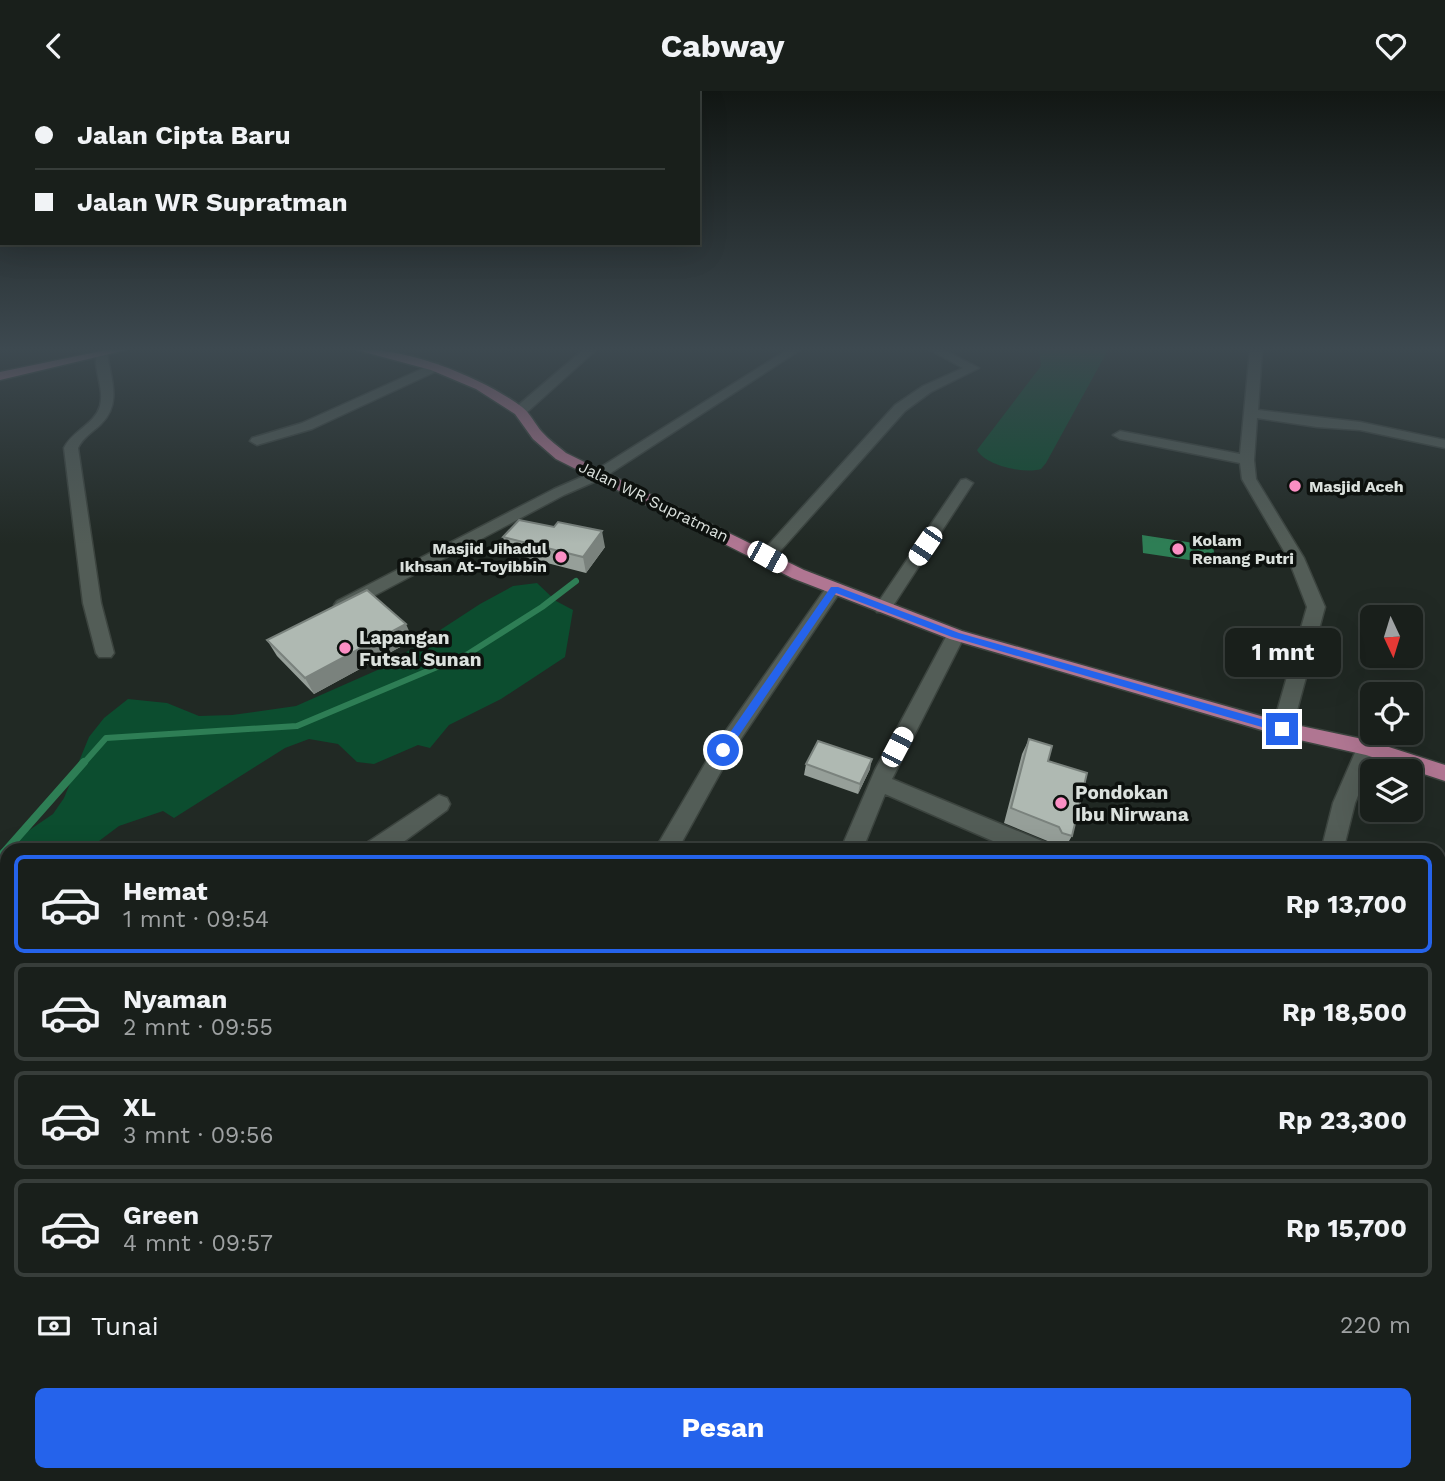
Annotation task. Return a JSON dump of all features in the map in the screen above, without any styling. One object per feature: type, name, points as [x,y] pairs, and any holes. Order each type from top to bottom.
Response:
[{"type":"highway","name":"Jalan WR Supratman","points":[[523,415],[538,436],[553,449],[598,475],[834,589],[956,635],[1282,729],[1367,748],[1445,773]]},
{"type":"street","points":[[102,415],[74,439],[71,448],[92,603],[105,653]]},
{"type":"street","points":[[257,442],[307,426],[331,415]]},
{"type":"street","points":[[331,611],[559,492],[598,475],[692,415]]},
{"type":"street","points":[[767,557],[894,415]]},
{"type":"street","points":[[1252,415],[1247,460],[1249,479],[1296,558],[1316,607],[1282,729]]},
{"type":"street","points":[[1264,415],[1360,426],[1445,444]]},
{"type":"street","points":[[1120,435],[1247,460]]},
{"type":"street","points":[[883,608],[966,483]]},
{"type":"street","points":[[670,843],[723,750],[834,589]]},
{"type":"street","points":[[854,843],[880,783],[956,635]]},
{"type":"street","points":[[1334,843],[1344,803],[1367,748]]},
{"type":"street","points":[[880,783],[1022,843]]},
{"type":"street","points":[[384,843],[439,804]]},
{"type":"shaded area","points":[[1004,415],[1072,415],[1041,469],[1016,469],[997,464],[977,450]]},
{"type":"shaded area","name":"Kolam Renang Putri","points":[[1142,535],[1213,546],[1216,564],[1143,553]]},
{"type":"shaded area","points":[[537,583],[556,601],[573,610],[565,657],[501,699],[449,725],[430,748],[418,745],[374,764],[357,762],[338,744],[309,739],[285,748],[174,818],[163,811],[119,826],[96,843],[10,843],[53,814],[64,798],[89,737],[104,718],[128,699],[167,703],[199,716],[232,715],[296,706],[382,668],[480,604],[513,586]]},
{"type":"building","points":[[519,520],[554,527],[558,522],[602,531],[583,557],[503,537]]},
{"type":"building","points":[[367,590],[406,624],[305,678],[267,640]]},
{"type":"building","points":[[1029,739],[1052,746],[1048,761],[1087,773],[1072,836],[1062,833],[1059,827],[1011,808]]},
{"type":"building","points":[[818,741],[872,759],[860,784],[806,764]]},
{"type":"waterway","points":[[83,764],[106,738],[297,726],[468,654],[542,607],[576,581]]},
{"type":"waterway","points":[[12,843],[84,762]]},
{"type":"place","name":"Masjid Aceh","points":[[1295,486]]},
{"type":"place","name":"Kolam Renang Putri","points":[[1178,549]]},
{"type":"place","name":"Masjid Jihadul Ikhsan At-Toyibbin","points":[[561,557]]},
{"type":"place","name":"Lapangan Futsal Sunan","points":[[345,648]]},
{"type":"place","name":"Pondokan Ibu Nirwana","points":[[1061,803]]},
{"type":"route","points":[[723,750],[834,589],[956,635],[1282,729]]}]
